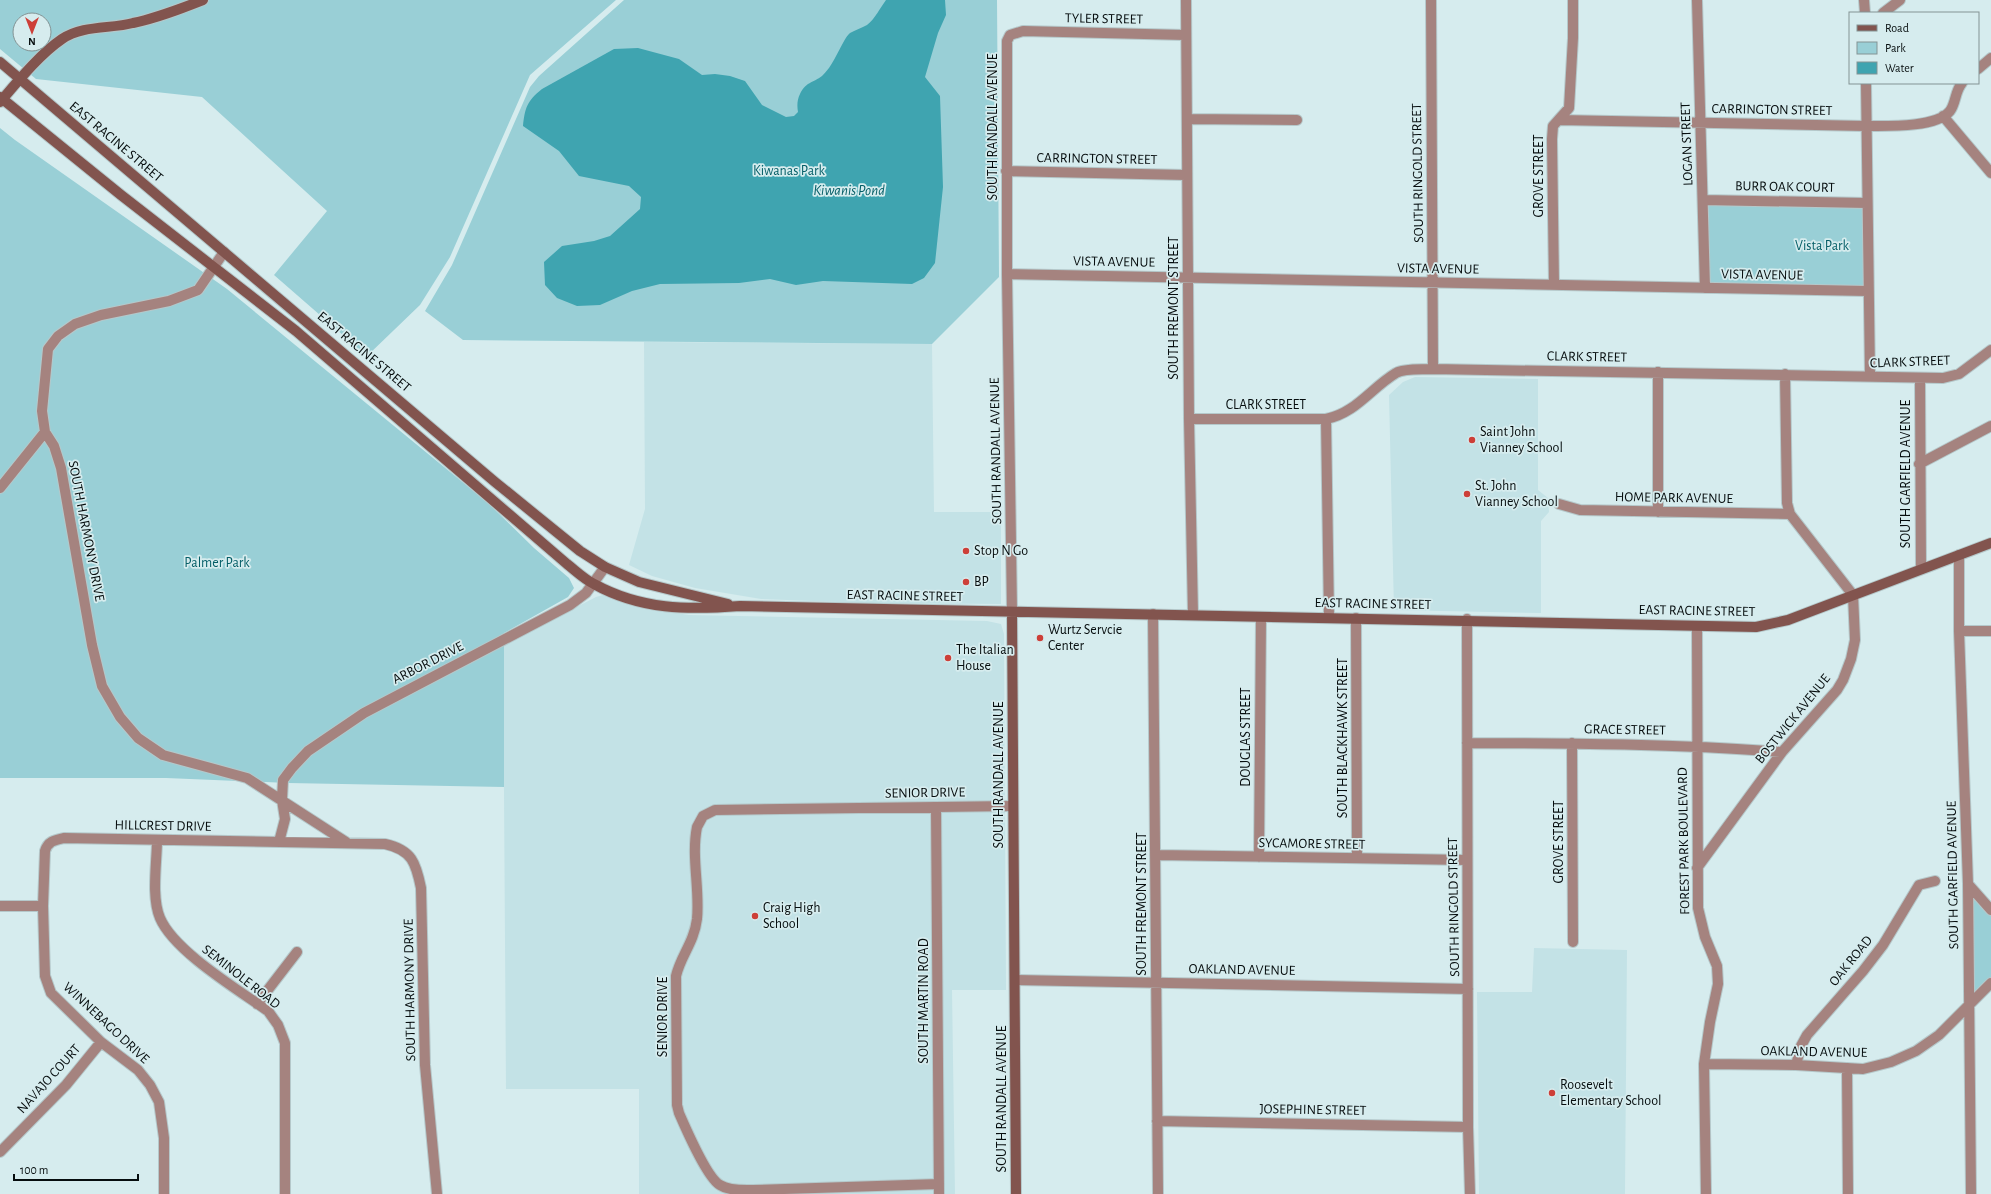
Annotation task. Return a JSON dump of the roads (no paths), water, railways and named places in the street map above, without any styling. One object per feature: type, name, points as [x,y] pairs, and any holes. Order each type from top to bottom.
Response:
[{"type":"main road","points":[[1,99],[19,78],[63,39],[83,30],[131,24],[156,18],[203,0]]},
{"type":"main road","name":"EAST RACINE STREET","points":[[0,62],[561,537],[605,567],[639,582],[665,590],[740,606]]},
{"type":"main road","name":"EAST RACINE STREET","points":[[1,99],[296,331],[567,564],[594,584],[646,604],[689,610],[740,606],[1261,617],[1467,619],[1756,627],[1788,620],[1991,543]]},
{"type":"main road","name":"SOUTH RANDALL AVENUE","points":[[1012,612],[1016,1194]]},
{"type":"street","name":"SOUTH FREMONT STREET","points":[[1186,0],[1186,175],[1189,278],[1189,419],[1193,615]]},
{"type":"street","name":"SOUTH RINGOLD STREET","points":[[1431,0],[1434,282],[1433,369]]},
{"type":"street","name":"GROVE STREET","points":[[1554,285],[1552,138],[1553,126],[1569,108],[1573,38],[1573,0]]},
{"type":"street","name":"LOGAN STREET","points":[[1697,0],[1700,123],[1704,200],[1705,288]]},
{"type":"street","points":[[1864,0],[1865,12]]},
{"type":"street","points":[[1884,12],[1900,0]]},
{"type":"street","name":"TYLER STREET","points":[[1023,31],[1185,35]]},
{"type":"street","name":"SOUTH RANDALL AVENUE","points":[[1012,612],[1006,171],[1007,41],[1010,35],[1023,31]]},
{"type":"street","points":[[1979,68],[1991,58]]},
{"type":"street","points":[[1866,84],[1870,378]]},
{"type":"street","points":[[1961,84],[1950,110],[1943,116],[1991,173]]},
{"type":"street","name":"CARRINGTON STREET","points":[[1559,120],[1866,126],[1914,125],[1943,116]]},
{"type":"street","points":[[1187,118],[1297,120]]},
{"type":"street","name":"CARRINGTON STREET","points":[[1006,171],[1186,175]]},
{"type":"street","name":"BURR OAK COURT","points":[[1704,200],[1867,203]]},
{"type":"street","name":"SOUTH HARMONY DRIVE","points":[[224,252],[198,290],[169,301],[101,315],[75,324],[58,336],[48,349],[42,411],[45,432],[54,446],[61,468],[92,644],[102,686],[120,717],[138,738],[163,755],[247,778],[346,842]]},
{"type":"street","name":"VISTA AVENUE","points":[[1007,274],[1868,291]]},
{"type":"street","name":"CLARK STREET","points":[[1189,419],[1326,419],[1352,409],[1397,372],[1433,369],[1785,374],[1870,378],[1943,378],[1959,374],[1991,350]]},
{"type":"street","points":[[1658,372],[1658,512]]},
{"type":"street","points":[[1785,374],[1786,491],[1790,514],[1853,595]]},
{"type":"street","name":"SOUTH GARFIELD AVENUE","points":[[1920,378],[1921,569]]},
{"type":"street","points":[[1326,419],[1329,617]]},
{"type":"street","points":[[1920,464],[1991,426]]},
{"type":"street","points":[[0,488],[45,432]]},
{"type":"street","name":"HOME PARK AVENUE","points":[[1559,504],[1580,510],[1790,514]]},
{"type":"street","name":"SOUTH GARFIELD AVENUE","points":[[1959,555],[1959,631],[1968,884],[1971,1194]]},
{"type":"street","name":"ARBOR DRIVE","points":[[282,800],[283,780],[308,751],[364,713],[580,599],[594,584],[605,567]]},
{"type":"street","name":"BOSTWICK AVENUE","points":[[1697,868],[1782,752],[1827,702],[1843,680],[1855,640],[1853,595]]},
{"type":"street","name":"SOUTH FREMONT STREET","points":[[1153,614],[1158,1194]]},
{"type":"street","name":"DOUGLAS STREET","points":[[1259,857],[1261,617]]},
{"type":"street","name":"SOUTH BLACKHAWK STREET","points":[[1356,618],[1357,858]]},
{"type":"street","name":"SOUTH RINGOLD STREET","points":[[1467,619],[1468,1127],[1470,1194]]},
{"type":"street","name":"FOREST PARK BOULEVARD","points":[[1697,626],[1697,868],[1700,921],[1717,966],[1718,984],[1710,1022],[1704,1064],[1706,1194]]},
{"type":"street","points":[[1959,631],[1991,631]]},
{"type":"street","name":"GRACE STREET","points":[[1467,743],[1572,743],[1696,746],[1782,752]]},
{"type":"street","name":"GROVE STREET","points":[[1572,743],[1573,942]]},
{"type":"street","points":[[279,842],[285,819],[282,800]]},
{"type":"street","name":"SENIOR DRIVE","points":[[939,1189],[753,1190],[720,1186],[714,1182],[679,1113],[676,993],[678,967],[692,943],[697,919],[697,827],[703,816],[709,812],[739,809],[1013,806]]},
{"type":"street","name":"SOUTH MARTIN ROAD","points":[[936,807],[939,1189]]},
{"type":"street","name":"HILLCREST DRIVE","points":[[47,845],[53,841],[64,838],[279,842]]},
{"type":"street","name":"SEMINOLE ROAD","points":[[157,840],[156,899],[160,918],[169,935],[183,949],[268,1011],[278,1025],[285,1043],[285,1194]]},
{"type":"street","name":"SOUTH HARMONY DRIVE","points":[[279,842],[346,842],[385,844],[398,847],[410,856],[418,870],[422,902],[425,1065],[438,1194]]},
{"type":"street","name":"WINNEBAGO DRIVE","points":[[47,845],[43,906],[45,976],[51,993],[102,1042],[138,1070],[150,1086],[158,1102],[164,1138],[164,1194]]},
{"type":"street","name":"SYCAMORE STREET","points":[[1156,855],[1467,860]]},
{"type":"street","name":"OAK ROAD","points":[[1796,1065],[1801,1046],[1807,1035],[1863,971],[1883,945],[1920,885],[1935,881]]},
{"type":"street","points":[[1968,884],[1991,910]]},
{"type":"street","points":[[0,906],[43,906]]},
{"type":"street","points":[[257,1004],[297,952]]},
{"type":"street","name":"OAKLAND AVENUE","points":[[1015,980],[1468,989]]},
{"type":"street","name":"OAKLAND AVENUE","points":[[1704,1064],[1796,1065],[1863,1068],[1891,1062],[1911,1053],[1939,1035],[1991,983]]},
{"type":"street","name":"NAVAJO COURT","points":[[0,1152],[66,1085],[102,1042]]},
{"type":"street","points":[[1847,1068],[1848,1194]]},
{"type":"street","name":"JOSEPHINE STREET","points":[[1157,1121],[1468,1127]]},
{"type":"water","name":"Kiwanis Pond","points":[[886,0],[945,0],[946,15],[938,33],[925,77],[940,96],[943,187],[935,263],[924,278],[912,284],[823,281],[796,285],[770,279],[739,283],[660,284],[632,291],[600,305],[577,306],[557,298],[545,285],[544,262],[562,246],[594,241],[610,236],[640,209],[641,197],[629,186],[579,176],[559,151],[523,126],[525,114],[530,101],[542,89],[614,49],[638,48],[679,59],[702,75],[715,74],[730,76],[745,81],[762,105],[786,117],[794,116],[798,112],[797,105],[802,90],[808,84],[823,75],[831,65],[847,36],[870,23]]},
{"type":"place","name":"Saint John Vianney School","points":[[1472,440]]},
{"type":"place","name":"St. John Vianney School","points":[[1467,494]]},
{"type":"place","name":"Stop N Go","points":[[966,551]]},
{"type":"place","name":"BP","points":[[966,582]]},
{"type":"place","name":"Wurtz Servcie Center","points":[[1040,638]]},
{"type":"place","name":"The Italian House","points":[[948,658]]},
{"type":"place","name":"Craig High School","points":[[755,916]]},
{"type":"place","name":"Roosevelt Elementary School","points":[[1552,1093]]},
{"type":"park label","name":"Kiwanas Park","points":[[789,171]]},
{"type":"park label","name":"Vista Park","points":[[1822,246]]},
{"type":"park label","name":"Palmer Park","points":[[217,563]]}]
